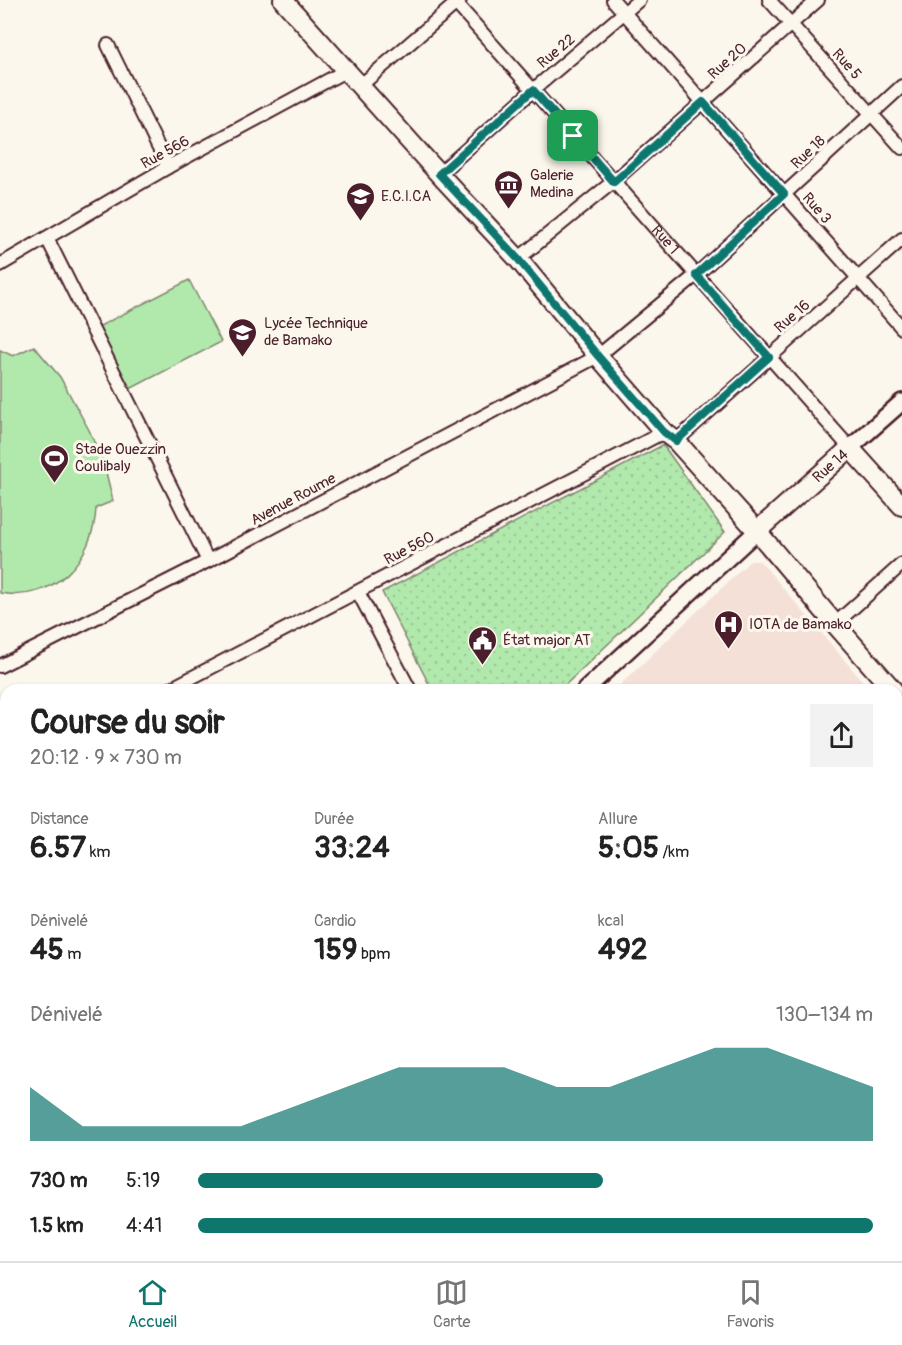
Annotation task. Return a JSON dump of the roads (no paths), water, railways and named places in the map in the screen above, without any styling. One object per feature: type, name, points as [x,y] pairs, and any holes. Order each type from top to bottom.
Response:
[{"type":"main road","points":[[283,0],[518,259],[598,356],[757,531],[888,684]]},
{"type":"main road","name":"Rue 1","points":[[850,448],[902,506]]},
{"type":"main road","name":"Rue 14","points":[[757,531],[850,448]]},
{"type":"street","name":"Rue 3","points":[[614,0],[902,328]]},
{"type":"street","name":"Rue 22","points":[[439,174],[639,0]]},
{"type":"street","name":"Rue 5","points":[[769,0],[902,148]]},
{"type":"street","name":"Rue 20","points":[[518,259],[614,182],[818,0]]},
{"type":"street","points":[[360,86],[456,1]]},
{"type":"street","name":"Rue 1","points":[[456,1],[850,448]]},
{"type":"street","points":[[108,45],[168,167]]},
{"type":"street","name":"Rue 566","points":[[0,265],[168,167],[347,70]]},
{"type":"street","name":"Rue 18","points":[[598,356],[696,275],[902,86]]},
{"type":"street","points":[[47,238],[208,561]]},
{"type":"street","name":"Rue 16","points":[[670,437],[769,357],[902,239]]},
{"type":"street","name":"Avenue Roume","points":[[0,666],[208,561],[598,356]]},
{"type":"street","name":"Rue 14","points":[[850,448],[902,402]]},
{"type":"street","name":"Rue 560","points":[[180,684],[358,592],[670,437]]},
{"type":"street","points":[[591,684],[757,531]]},
{"type":"street","points":[[835,624],[902,564]]},
{"type":"street","points":[[358,592],[407,684]]},
{"type":"place","name":"Galerie Medina","points":[[509,210]]},
{"type":"place","name":"E.C.I.CA","points":[[360,222]]},
{"type":"place","name":"Lycée Technique de Bamako","points":[[243,358]]},
{"type":"place","name":"Stade Ouezzin Coulibaly","points":[[54,484]]},
{"type":"place","name":"IOTA de Bamako","points":[[728,650]]},
{"type":"place","name":"État major AT","points":[[482,666]]}]
